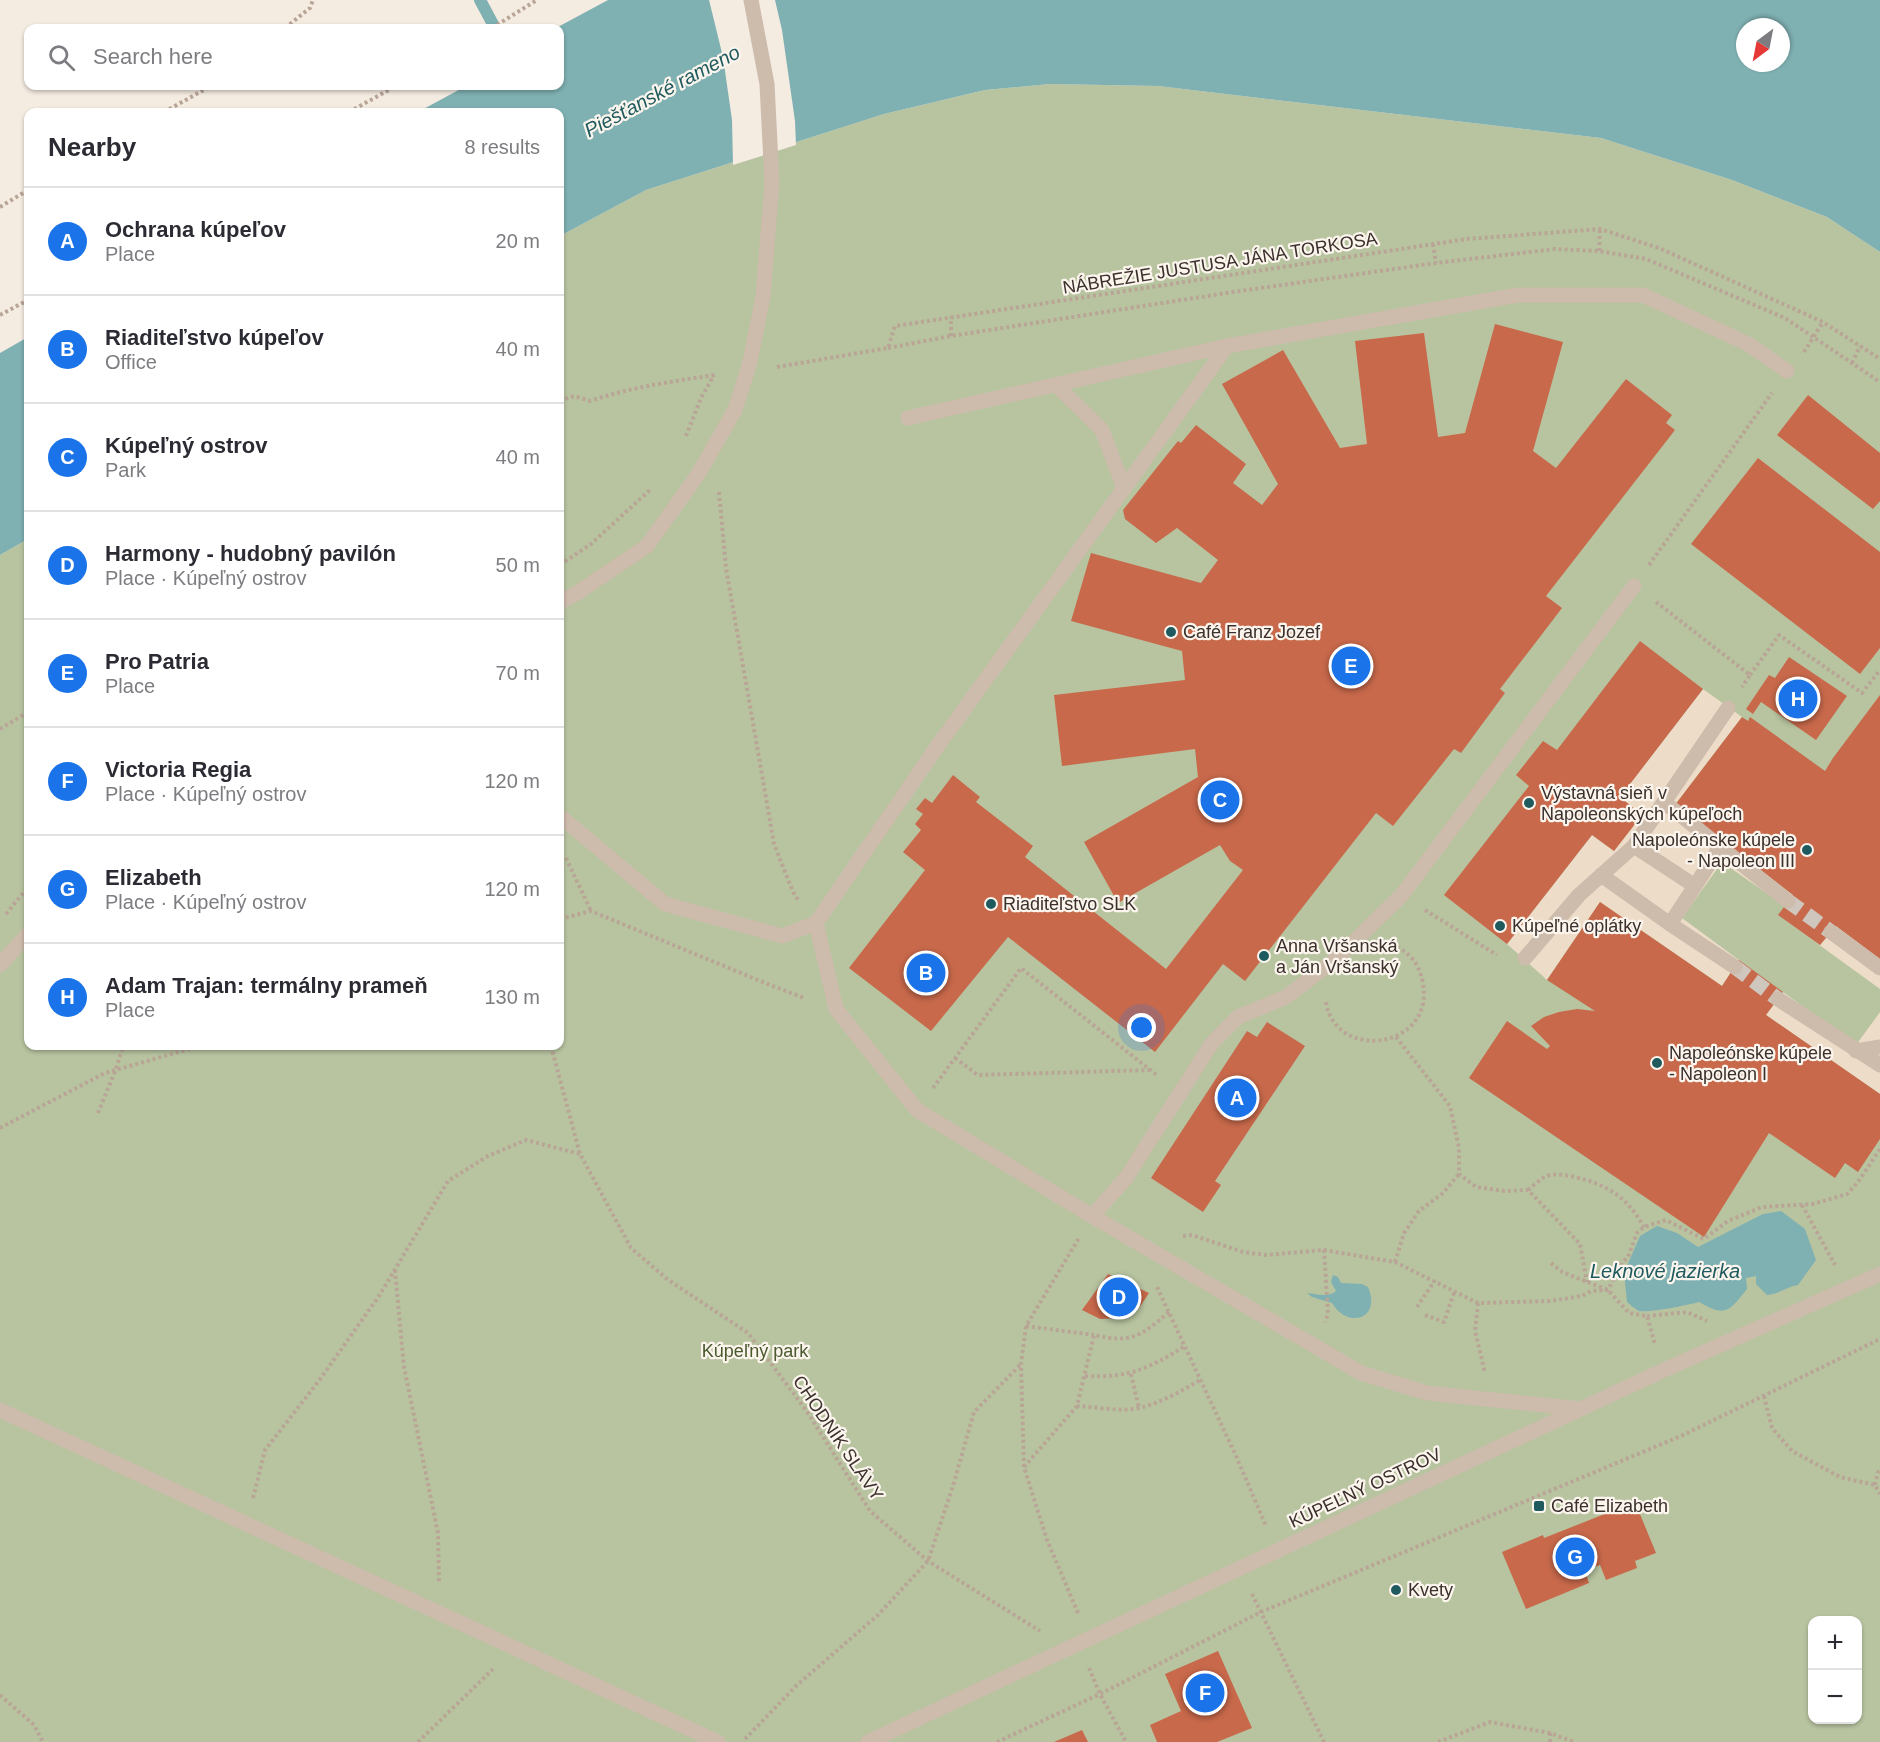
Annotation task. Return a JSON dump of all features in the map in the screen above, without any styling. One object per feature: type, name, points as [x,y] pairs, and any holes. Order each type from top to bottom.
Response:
[{"type":"street","points":[[564,600],[647,546],[680,502],[735,410],[748,366],[763,296],[772,183],[767,84],[751,0]]},
{"type":"street","points":[[908,418],[1227,346],[1518,295],[1643,295],[1748,344],[1787,371]]},
{"type":"street","points":[[564,819],[665,904],[782,936],[816,923],[934,751],[1227,346]]},
{"type":"street","points":[[1056,385],[1102,430],[1124,488]]},
{"type":"street","points":[[1092,1216],[1126,1178],[1212,1043],[1238,1017],[1286,997],[1336,959],[1401,896],[1635,586]]},
{"type":"street","points":[[1525,958],[1579,895],[1634,846],[1728,708]]},
{"type":"street","points":[[1664,802],[1788,901]]},
{"type":"street","points":[[1634,846],[1695,886]]},
{"type":"street","points":[[1670,924],[1720,847]]},
{"type":"street","points":[[1601,875],[1735,967]]},
{"type":"street","points":[[816,923],[836,1009],[917,1110],[1134,1241],[1360,1373],[1427,1393],[1581,1408]]},
{"type":"street","points":[[1831,932],[1880,968]]},
{"type":"street","points":[[0,965],[24,938]]},
{"type":"street","points":[[1778,999],[1880,1065]]},
{"type":"street","points":[[1856,1051],[1880,1047]]},
{"type":"street","name":"KÚPEĽNÝ OSTROV","points":[[868,1742],[1581,1408],[1880,1274]]},
{"type":"street","points":[[0,1410],[718,1742]]},
{"type":"path","points":[[290,24],[310,8],[313,0]]},
{"type":"path","points":[[498,24],[537,0]]},
{"type":"path","points":[[171,108],[204,90]]},
{"type":"path","points":[[356,108],[389,90]]},
{"type":"path","points":[[0,207],[24,192]]},
{"type":"path","points":[[1599,251],[1600,229]]},
{"type":"path","name":"NÁBREŽIE JUSTUSA JÁNA TORKOSA","points":[[564,400],[570,396],[578,396],[591,402],[611,393],[645,385],[714,375],[748,366],[888,348],[895,326],[1467,239],[1600,229],[1659,248],[1823,322],[1880,359]]},
{"type":"path","points":[[1432,244],[1436,262]]},
{"type":"path","points":[[0,315],[24,302]]},
{"type":"path","points":[[951,317],[951,336]]},
{"type":"path","points":[[1815,337],[1823,322]]},
{"type":"path","points":[[1852,363],[1860,346]]},
{"type":"path","points":[[1750,675],[1635,586],[1787,371]]},
{"type":"path","points":[[684,439],[701,398],[714,375]]},
{"type":"path","points":[[564,562],[591,544],[644,496],[657,481]]},
{"type":"path","points":[[719,492],[726,568],[774,844],[793,892],[816,923]]},
{"type":"path","points":[[1728,708],[1779,635],[1862,693],[1880,670]]},
{"type":"path","points":[[0,729],[24,714]]},
{"type":"path","points":[[564,855],[591,911]]},
{"type":"path","points":[[0,921],[24,892]]},
{"type":"path","points":[[1401,896],[1500,957],[1525,958]]},
{"type":"path","points":[[564,918],[591,911],[770,985],[836,1009]]},
{"type":"path","points":[[1336,959],[1328,973],[1324,990],[1327,1007],[1335,1022],[1347,1033],[1362,1040],[1380,1041],[1396,1037],[1409,1028],[1419,1015],[1424,999],[1424,983],[1419,968],[1409,955],[1396,946],[1380,942],[1365,942],[1349,948]]},
{"type":"path","points":[[917,1110],[1021,968],[1180,1093]]},
{"type":"path","points":[[1395,1262],[1404,1233],[1419,1211],[1443,1193],[1459,1174],[1459,1148],[1450,1106],[1396,1037]]},
{"type":"path","points":[[98,1113],[122,1050]]},
{"type":"path","points":[[0,1128],[105,1073],[185,1050]]},
{"type":"path","name":"CHODNÍK SLÁVY","points":[[552,1050],[580,1154],[631,1248],[667,1279],[748,1333],[806,1410],[870,1511],[927,1562],[1069,1648]]},
{"type":"path","points":[[955,1058],[978,1075],[1150,1070]]},
{"type":"path","points":[[246,1524],[266,1450],[379,1296],[448,1181],[488,1156],[526,1140],[580,1154]]},
{"type":"path","points":[[1608,1290],[1622,1263],[1628,1257],[1638,1233],[1644,1227],[1666,1220],[1704,1239],[1728,1221],[1762,1207],[1802,1205],[1847,1194],[1880,1149]]},
{"type":"path","points":[[1459,1174],[1476,1187],[1505,1191],[1528,1190],[1544,1177],[1562,1174],[1596,1182],[1616,1192],[1636,1213],[1644,1227]]},
{"type":"path","points":[[1528,1190],[1580,1244],[1587,1282]]},
{"type":"path","points":[[1802,1205],[1847,1288]]},
{"type":"path","points":[[1089,1639],[1047,1540],[1024,1467],[1021,1364],[1026,1326],[1092,1216]]},
{"type":"path","points":[[1181,1237],[1192,1236],[1243,1252],[1266,1255],[1324,1250],[1395,1262],[1478,1303],[1550,1301],[1582,1296],[1591,1291],[1608,1290]]},
{"type":"path","points":[[1134,1241],[1237,1458],[1276,1551]]},
{"type":"path","points":[[1324,1250],[1326,1302]]},
{"type":"path","points":[[1551,1263],[1562,1272],[1608,1290],[1629,1313],[1647,1316],[1687,1312],[1708,1322],[1729,1318],[1737,1338]]},
{"type":"path","points":[[395,1269],[404,1367],[438,1533],[439,1614]]},
{"type":"path","points":[[1417,1307],[1435,1280]]},
{"type":"path","points":[[1425,1315],[1444,1322],[1455,1290]]},
{"type":"path","points":[[1478,1303],[1475,1331],[1492,1399]]},
{"type":"path","points":[[1026,1326],[1115,1340],[1127,1339],[1147,1331],[1169,1312]]},
{"type":"path","points":[[1647,1316],[1664,1370]]},
{"type":"path","points":[[1024,1467],[1077,1406],[1094,1335]]},
{"type":"path","points":[[997,1742],[1100,1694],[1261,1612],[1680,1436],[1880,1339]]},
{"type":"path","points":[[1084,1376],[1110,1377],[1131,1374],[1159,1362],[1185,1346]]},
{"type":"path","points":[[742,1742],[797,1685],[878,1615],[927,1562],[953,1486],[974,1412],[1021,1364]]},
{"type":"path","points":[[1131,1374],[1139,1408]]},
{"type":"path","points":[[1077,1406],[1139,1408],[1176,1394],[1200,1380]]},
{"type":"path","points":[[1764,1396],[1772,1428],[1792,1451],[1840,1477],[1875,1485]]},
{"type":"path","points":[[1880,1471],[1875,1485],[1880,1494]]},
{"type":"path","points":[[1240,1569],[1324,1742]]},
{"type":"path","points":[[418,1742],[513,1648]]},
{"type":"path","points":[[1100,1694],[1126,1742]]},
{"type":"path","points":[[0,1695],[34,1725],[44,1742]]},
{"type":"path","points":[[1438,1742],[1490,1722],[1550,1733],[1574,1742]]},
{"type":"path","points":[[1550,1733],[1550,1742]]},
{"type":"green space","name":"Kúpeľný park","points":[[1050,84],[1158,86],[1601,138],[1732,180],[1827,217],[1880,252],[1880,1742],[0,1742],[0,555],[24,541],[24,1050],[564,1050],[564,234],[646,190],[884,114],[985,90]]},
{"type":"shaded area","points":[[1703,689],[1742,717],[1675,805],[1793,895],[1785,906],[1722,862],[1682,918],[1739,960],[1722,986],[1600,902],[1547,980],[1507,944],[1592,835],[1614,851],[1642,815],[1620,797]]},
{"type":"shaded area","points":[[1778,915],[1820,945],[1836,926],[1880,959],[1880,989]]},
{"type":"shaded area","points":[[1783,992],[1856,1045],[1880,1012],[1880,1094],[1766,1015]]},
{"type":"water","name":"Piešťanské rameno","points":[[608,0],[1880,0],[1880,252],[1827,217],[1732,180],[1601,138],[1158,86],[1050,84],[985,90],[884,114],[646,190],[564,234],[564,108],[425,108],[459,90],[564,90],[563,24]]},
{"type":"water","points":[[24,339],[24,541],[0,555],[0,353]]},
{"type":"water","name":"Leknové jazierka","points":[[1781,1211],[1805,1229],[1816,1260],[1798,1285],[1767,1295],[1756,1284],[1756,1276],[1746,1278],[1747,1289],[1736,1303],[1721,1311],[1699,1302],[1659,1310],[1639,1311],[1627,1302],[1624,1273],[1640,1236],[1657,1226],[1677,1233],[1698,1247],[1763,1214]]},
{"type":"water","points":[[1333,1275],[1338,1277],[1341,1283],[1362,1284],[1368,1287],[1371,1298],[1367,1313],[1354,1318],[1346,1316],[1332,1303],[1312,1297],[1307,1293],[1326,1295],[1336,1291],[1331,1282]]},
{"type":"pier","points":[[709,0],[775,0],[782,30],[795,121],[796,145],[733,165],[732,120],[723,57]]},
{"type":"building","points":[[1495,324],[1563,342],[1533,451],[1556,468],[1626,379],[1672,415],[1666,423],[1675,430],[1546,596],[1562,608],[1500,689],[1505,693],[1461,753],[1454,749],[1393,826],[1376,813],[1245,981],[1223,964],[1155,1052],[1008,937],[931,1031],[849,968],[925,870],[903,852],[921,830],[915,824],[923,814],[916,809],[925,798],[932,803],[953,775],[980,797],[976,802],[1033,846],[1025,857],[1166,969],[1243,870],[1230,861],[1220,845],[1118,903],[1084,842],[1198,777],[1195,749],[1062,766],[1054,695],[1185,680],[1182,651],[1071,621],[1091,553],[1201,583],[1218,560],[1177,528],[1156,543],[1125,519],[1123,510],[1178,441],[1181,443],[1196,425],[1246,464],[1233,483],[1262,505],[1278,484],[1222,384],[1283,350],[1340,448],[1367,444],[1355,341],[1424,333],[1438,437],[1465,433]]},
{"type":"building","points":[[1808,395],[1880,453],[1880,501],[1873,509],[1777,435]]},
{"type":"building","points":[[1758,458],[1880,552],[1880,648],[1860,674],[1691,544]]},
{"type":"building","points":[[1640,641],[1703,689],[1620,797],[1642,815],[1614,851],[1592,835],[1507,944],[1444,895],[1529,786],[1516,775],[1543,741],[1557,750]]},
{"type":"building","points":[[1789,657],[1847,696],[1816,740],[1761,702],[1753,714],[1746,709],[1769,675],[1775,678]]},
{"type":"building","name":"Napoleónske kúpele - Napoleon III","points":[[1880,695],[1880,959],[1836,926],[1820,945],[1778,915],[1793,895],[1675,805],[1742,717],[1748,721],[1750,717],[1825,771]]},
{"type":"building","name":"Napoleónske kúpele - Napoleon I","points":[[1600,902],[1722,986],[1739,960],[1783,992],[1766,1015],[1880,1094],[1880,1139],[1858,1172],[1845,1163],[1835,1178],[1769,1133],[1704,1237],[1469,1078],[1507,1021],[1547,1049],[1550,1046],[1531,1026],[1544,1017],[1559,1012],[1577,1009],[1595,1011],[1547,980]]},
{"type":"building","points":[[1267,1022],[1305,1046],[1215,1181],[1221,1185],[1203,1212],[1151,1178],[1247,1031],[1257,1037]]},
{"type":"building","points":[[1108,1274],[1149,1293],[1139,1308],[1121,1318],[1100,1319],[1082,1310]]},
{"type":"building","points":[[1635,1502],[1656,1553],[1635,1561],[1637,1568],[1606,1580],[1600,1565],[1585,1571],[1589,1583],[1526,1609],[1502,1552]]},
{"type":"building","points":[[1218,1651],[1252,1728],[1217,1742],[1157,1742],[1150,1725],[1181,1711],[1165,1674]]},
{"type":"building","points":[[1082,1730],[1088,1742],[1054,1742]]},
{"type":"waterway","points":[[480,0],[493,24]]},
{"type":"tunnel","points":[[1788,901],[1831,932]]},
{"type":"tunnel","points":[[1735,967],[1778,999]]},
{"type":"place","name":"Café Franz Jozef","points":[[1171,632]]},
{"type":"place","name":"Pro Patria","points":[[1351,666]]},
{"type":"place","name":"Adam Trajan: termálny prameň","points":[[1798,699]]},
{"type":"place","name":"Kúpeľný ostrov","points":[[1220,800]]},
{"type":"place","name":"Výstavná sieň v Napoleonských kúpeľoch","points":[[1529,803]]},
{"type":"place","name":"Napoleónske kúpele - Napoleon III","points":[[1807,850]]},
{"type":"place","name":"Riaditeľstvo SLK","points":[[991,904]]},
{"type":"place","name":"Kúpeľné oplátky","points":[[1500,926]]},
{"type":"place","name":"Anna Vršanská a Ján Vršanský","points":[[1264,956]]},
{"type":"place","name":"Riaditeľstvo kúpeľov","points":[[926,973]]},
{"type":"place","name":"Napoleónske kúpele - Napoleon I","points":[[1657,1063]]},
{"type":"place","name":"Ochrana kúpeľov","points":[[1237,1098]]},
{"type":"place","name":"Harmony - hudobný pavilón","points":[[1119,1297]]},
{"type":"place","name":"Café Elizabeth","points":[[1539,1506]]},
{"type":"place","name":"Elizabeth","points":[[1575,1557]]},
{"type":"place","name":"Kvety","points":[[1396,1590]]},
{"type":"place","name":"Victoria Regia","points":[[1205,1693]]}]
